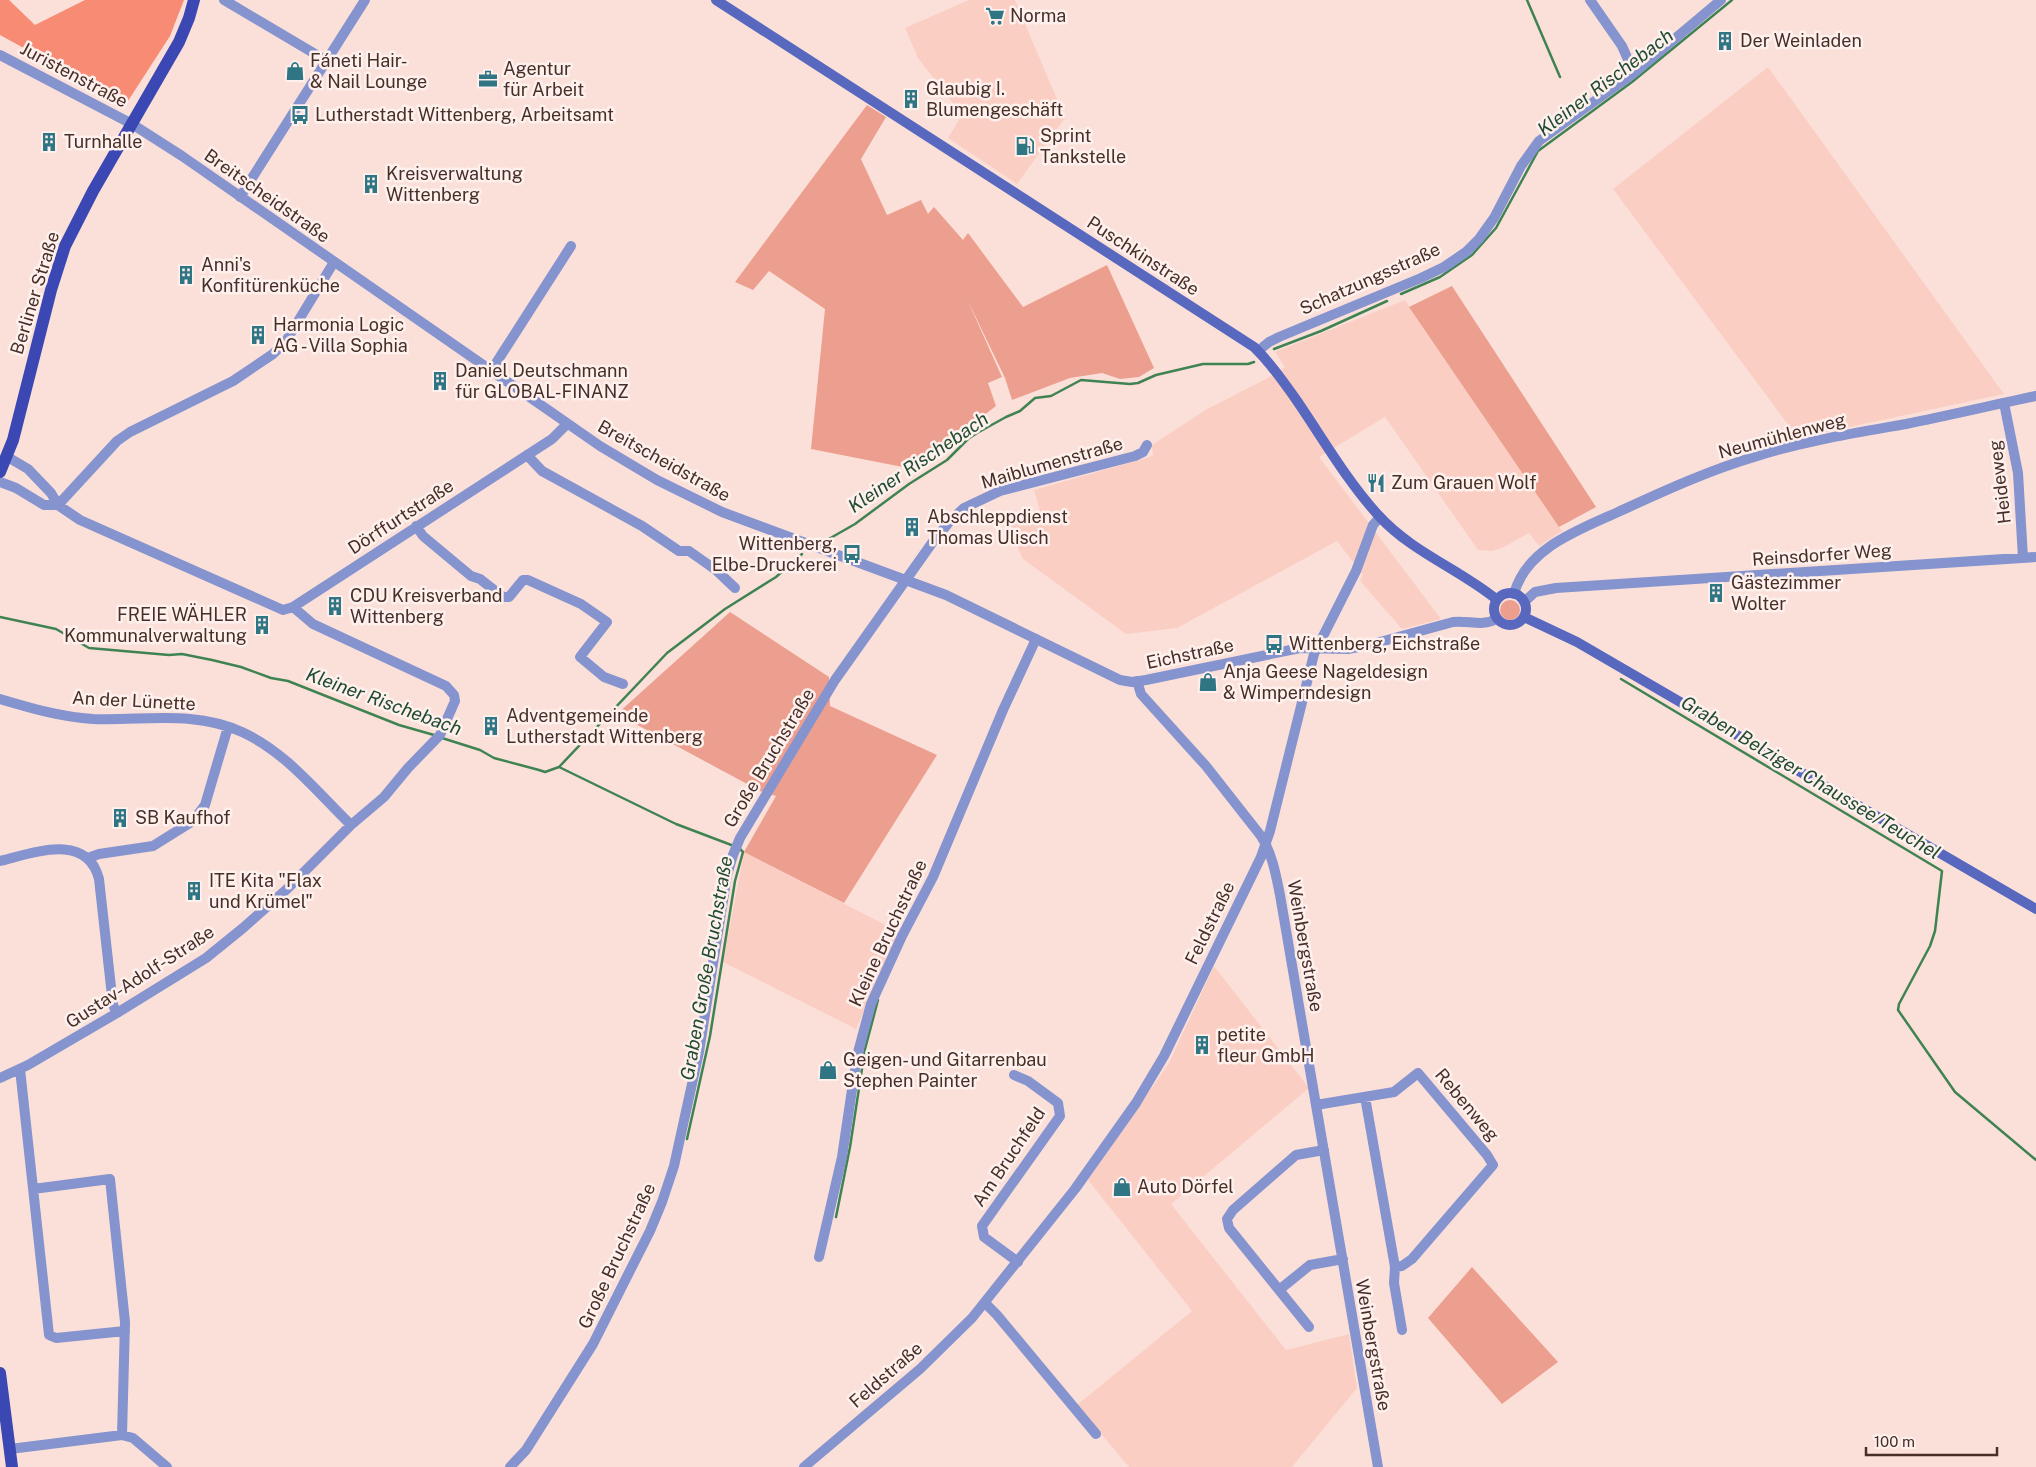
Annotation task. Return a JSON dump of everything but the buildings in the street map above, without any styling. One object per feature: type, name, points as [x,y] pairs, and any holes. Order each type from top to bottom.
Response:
[{"type":"main road","name":"Berliner Straße","points":[[0,473],[15,432],[51,290],[63,251],[93,191],[179,42],[194,0]]},
{"type":"main road","name":"Puschkinstraße","points":[[716,0],[1201,312],[1262,355],[1364,498],[1380,517],[1418,549],[1472,581],[1496,599]]},
{"type":"main road","points":[[1504,594],[1514,594],[1524,602],[1526,612],[1524,617],[1518,623],[1510,626],[1502,624],[1496,619],[1493,609],[1496,599],[1504,594]]},
{"type":"main road","points":[[1524,617],[1577,642],[2036,909]]},
{"type":"main road","points":[[0,1373],[12,1467]]},
{"type":"street","points":[[224,0],[327,61]]},
{"type":"street","points":[[240,197],[365,0]]},
{"type":"street","points":[[1590,0],[1622,46],[1634,73]]},
{"type":"street","name":"Schatzungsstraße","points":[[1262,355],[1269,342],[1434,273],[1466,252],[1479,239],[1494,218],[1524,161],[1539,141],[1634,73],[1720,0]]},
{"type":"street","name":"Juristenstraße","points":[[0,55],[132,124]]},
{"type":"street","name":"Breitscheidstraße","points":[[132,124],[567,424],[630,465],[722,512],[810,546],[907,579]]},
{"type":"street","points":[[491,371],[572,246]]},
{"type":"street","points":[[0,473],[16,488],[44,505],[58,505],[117,441],[130,432],[233,381],[273,354],[286,341],[334,262]]},
{"type":"street","name":"Neumühlenweg","points":[[1514,594],[1520,576],[1526,568],[1539,554],[1560,540],[1715,470],[1756,456],[1803,444],[2036,396]]},
{"type":"street","name":"Heideweg","points":[[2004,403],[2018,473],[2023,558]]},
{"type":"street","name":"Dörffurtstraße","points":[[293,607],[527,455],[552,438],[567,424]]},
{"type":"street","name":"Maiblumenstraße","points":[[907,579],[942,530],[957,514],[975,502],[1000,491],[1140,455],[1147,445]]},
{"type":"street","points":[[527,455],[542,472],[642,526],[679,552],[688,551],[716,570],[735,588]]},
{"type":"street","points":[[6,456],[28,470],[51,493],[58,505],[88,524],[272,606],[283,610],[293,607]]},
{"type":"street","name":"Feldstraße","points":[[804,1467],[920,1369],[972,1318],[1075,1189],[1147,1085],[1170,1044],[1257,866],[1266,844],[1317,647],[1363,554],[1372,525],[1380,517]]},
{"type":"street","points":[[416,526],[423,536],[471,576],[480,579],[503,597],[509,597],[523,580],[528,580],[581,604],[607,622],[580,657],[604,677],[623,684]]},
{"type":"street","name":"Reinsdorfer Weg","points":[[1524,602],[1538,591],[1573,587],[2036,557]]},
{"type":"street","name":"Eichstraße","points":[[907,579],[946,595],[1120,680],[1137,681],[1290,650],[1317,647],[1358,648],[1453,622],[1484,623],[1496,619]]},
{"type":"street","name":"Große Bruchstraße","points":[[510,1467],[526,1450],[593,1344],[660,1210],[674,1166],[695,1068],[725,887],[736,846],[835,680],[907,579]]},
{"type":"street","name":"Gustav-Adolf-Straße","points":[[0,1078],[20,1069],[117,1014],[206,958],[275,899],[384,797],[408,768],[437,738],[456,701],[454,695],[446,686],[313,624],[293,607]]},
{"type":"street","name":"Kleine Bruchstraße","points":[[819,1257],[842,1157],[857,1056],[868,1011],[902,936],[933,877],[1003,710],[1036,639]]},
{"type":"street","name":"Weinbergstraße","points":[[1137,681],[1141,694],[1206,766],[1266,844],[1280,895],[1378,1467]]},
{"type":"street","name":"An der Lünette","points":[[0,699],[39,710],[91,718],[185,718],[210,721],[228,727],[258,741],[285,760],[351,826]]},
{"type":"street","points":[[88,858],[99,854],[152,846],[193,821],[205,805],[228,727]]},
{"type":"street","points":[[0,862],[52,850],[74,851],[88,858],[96,871],[98,879],[113,1005],[117,1014]]},
{"type":"street","points":[[20,1069],[49,1335],[56,1338],[125,1331]]},
{"type":"street","name":"Rebenweg","points":[[1316,1105],[1394,1092],[1418,1073],[1487,1155],[1493,1165],[1412,1259],[1402,1266],[1395,1268]]},
{"type":"street","name":"Am Bruchfeld","points":[[1014,1075],[1028,1081],[1058,1103],[1060,1116],[982,1226],[984,1237],[1018,1262]]},
{"type":"street","points":[[1365,1097],[1395,1268],[1394,1283],[1402,1330]]},
{"type":"street","points":[[1309,1327],[1229,1228],[1227,1219],[1233,1210],[1296,1155],[1324,1150]]},
{"type":"street","points":[[33,1189],[110,1180],[124,1301],[122,1435]]},
{"type":"street","points":[[1280,1290],[1310,1265],[1342,1259]]},
{"type":"street","points":[[985,1303],[1096,1434]]},
{"type":"street","points":[[10,1449],[122,1435],[133,1438],[167,1467]]},
{"type":"shaded area","points":[[0,0],[9,0],[35,25],[85,0],[184,0],[170,36],[126,104],[0,35]]},
{"type":"shaded area","points":[[969,0],[1015,0],[1065,118],[1017,184],[948,138],[962,115],[918,58],[905,28]]},
{"type":"shaded area","points":[[1768,67],[2004,394],[1798,438],[1613,189]]},
{"type":"shaded area","points":[[867,105],[886,117],[861,159],[887,215],[921,200],[928,214],[934,207],[963,240],[968,233],[1023,307],[1107,265],[1154,368],[1139,377],[1120,379],[1102,373],[1070,378],[1012,400],[1005,378],[967,299],[1002,377],[988,383],[996,406],[913,469],[811,449],[825,309],[769,271],[753,290],[735,282]]},
{"type":"shaded area","points":[[1452,286],[1596,507],[1559,527],[1409,307]]},
{"type":"shaded area","points":[[1405,300],[1562,531],[1539,546],[1529,533],[1502,548],[1492,551],[1478,550],[1385,417],[1319,457],[1441,619],[1402,629],[1360,581],[1363,575],[1337,541],[1177,628],[1126,634],[1023,559],[1008,526],[1040,511],[1034,490],[1153,456],[1152,445],[1207,409],[1266,379],[1285,367],[1275,352]]},
{"type":"shaded area","points":[[1506,600],[1514,600],[1520,606],[1520,614],[1514,620],[1506,620],[1500,614],[1500,606]]},
{"type":"shaded area","points":[[730,612],[829,677],[830,706],[937,755],[844,903],[744,852],[776,796],[762,792],[617,714]]},
{"type":"shaded area","points":[[744,852],[899,932],[856,1029],[723,962]]},
{"type":"shaded area","points":[[1214,966],[1309,1088],[1171,1204],[1286,1350],[1349,1334],[1357,1388],[1292,1467],[1129,1467],[1077,1405],[1192,1311],[1088,1180],[1169,1063]]},
{"type":"shaded area","points":[[1472,1267],[1558,1362],[1502,1404],[1428,1318]]},
{"type":"waterway","points":[[1527,0],[1560,77]]},
{"type":"waterway","name":"Kleiner Rischebach","points":[[1401,294],[1440,277],[1472,255],[1496,228],[1538,151],[1632,82],[1732,0]]},
{"type":"waterway","name":"Kleiner Rischebach","points":[[1274,349],[1321,331],[1387,301]]},
{"type":"waterway","name":"Kleiner Rischebach","points":[[827,540],[855,524],[909,484],[947,460],[968,439],[1020,411],[1035,398],[1051,396],[1081,380],[1130,384],[1138,383],[1156,375],[1203,364],[1248,364],[1254,362]]},
{"type":"waterway","name":"Kleiner Rischebach","points":[[442,738],[480,750],[494,758],[545,772],[559,767],[667,653],[725,609],[776,577],[802,554]]},
{"type":"waterway","name":"Kleiner Rischebach","points":[[0,617],[56,629],[89,648],[169,655],[182,654],[241,667],[271,678],[288,681],[399,725],[434,735]]},
{"type":"waterway","name":"Graben Belziger Chaussee/Teuchel","points":[[1621,679],[1942,871],[1935,931],[1930,946],[1899,1004],[1898,1010],[1955,1092],[2036,1160]]},
{"type":"waterway","name":"Graben Große Bruchstraße","points":[[559,767],[676,824],[734,846]]},
{"type":"waterway","name":"Graben Große Bruchstraße","points":[[687,1139],[710,1036],[735,881],[743,852],[739,848]]},
{"type":"waterway","points":[[836,1217],[850,1147],[865,1049],[878,1000]]},
{"type":"place","name":"Norma","points":[[995,16]]},
{"type":"place","name":"Der Weinladen","points":[[1725,41]]},
{"type":"place","name":"Fáneti Hair- & Nail Lounge","points":[[295,71]]},
{"type":"place","name":"Agentur für Arbeit","points":[[488,79]]},
{"type":"place","name":"Glaubig I. Blumengeschäft","points":[[911,99]]},
{"type":"place","name":"Lutherstadt Wittenberg, Arbeitsamt","points":[[300,115]]},
{"type":"place","name":"Turnhalle","points":[[49,142]]},
{"type":"place","name":"Sprint Tankstelle","points":[[1025,146]]},
{"type":"place","name":"Kreisverwaltung Wittenberg","points":[[371,184]]},
{"type":"place","name":"Anni's Konfitürenküche","points":[[186,275]]},
{"type":"place","name":"Harmonia Logic AG - Villa Sophia","points":[[258,335]]},
{"type":"place","name":"Daniel Deutschmann für GLOBAL-FINANZ","points":[[440,381]]},
{"type":"place","name":"Zum Grauen Wolf","points":[[1376,483]]},
{"type":"place","name":"Abschleppdienst Thomas Ulisch","points":[[912,527]]},
{"type":"place","name":"Wittenberg, Elbe-Druckerei","points":[[852,554]]},
{"type":"place","name":"Gästezimmer Wolter","points":[[1716,593]]},
{"type":"place","name":"CDU Kreisverband Wittenberg","points":[[335,606]]},
{"type":"place","name":"FREIE WÄHLER Kommunalverwaltung","points":[[262,625]]},
{"type":"place","name":"Wittenberg, Eichstraße","points":[[1274,644]]},
{"type":"place","name":"Anja Geese Nageldesign & Wimperndesign","points":[[1208,682]]},
{"type":"place","name":"Adventgemeinde Lutherstadt Wittenberg","points":[[491,726]]},
{"type":"place","name":"SB Kaufhof","points":[[120,818]]},
{"type":"place","name":"ITE Kita \"Flax und Krümel\"","points":[[194,891]]},
{"type":"place","name":"petite fleur GmbH","points":[[1202,1045]]},
{"type":"place","name":"Geigen- und Gitarrenbau Stephen Painter","points":[[828,1070]]},
{"type":"place","name":"Auto Dörfel","points":[[1122,1187]]}]
